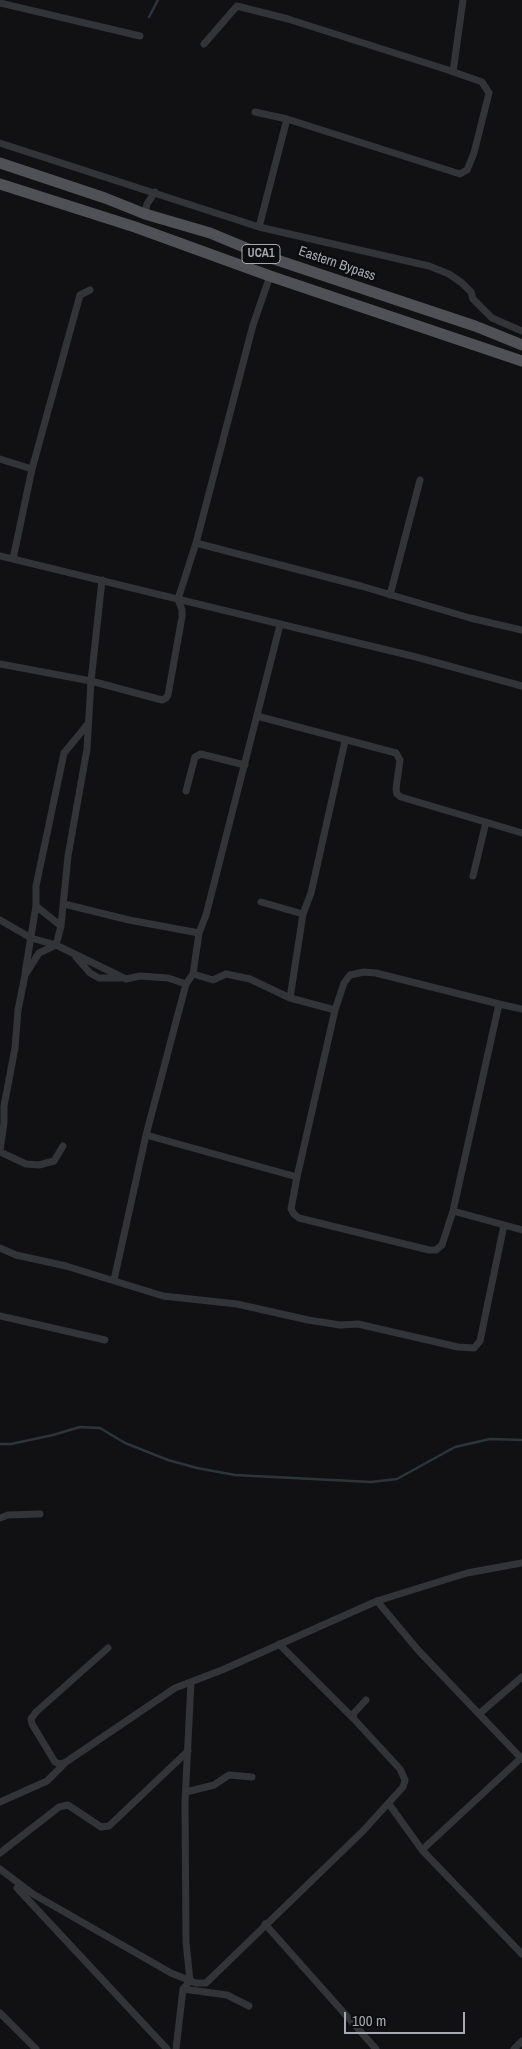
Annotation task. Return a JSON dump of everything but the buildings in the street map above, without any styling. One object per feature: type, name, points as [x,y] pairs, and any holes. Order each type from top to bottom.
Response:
[{"type":"main road","name":"Eastern Bypass","points":[[0,164],[105,198],[146,214],[210,233],[268,257],[475,326],[522,345]]},
{"type":"main road","name":"UCA1","points":[[0,184],[135,227],[399,321],[522,361]]},
{"type":"main road","points":[[297,285],[302,268]]},
{"type":"street","points":[[453,72],[462,0]]},
{"type":"street","points":[[0,3],[140,36]]},
{"type":"street","points":[[204,44],[237,6],[288,19],[482,82],[489,93],[474,153],[465,173],[460,174],[287,118],[255,112]]},
{"type":"street","points":[[259,226],[287,118]]},
{"type":"street","points":[[0,143],[259,226],[429,266],[449,274],[462,283],[492,318],[522,331]]},
{"type":"street","points":[[146,214],[148,204],[154,192]]},
{"type":"street","points":[[0,664],[91,681],[162,700],[166,698],[182,617],[182,610],[178,599],[196,543],[253,325],[270,276]]},
{"type":"street","points":[[13,559],[32,468],[80,295],[90,290]]},
{"type":"street","points":[[0,459],[32,468]]},
{"type":"street","points":[[390,595],[420,480]]},
{"type":"street","points":[[196,543],[470,618],[522,630]]},
{"type":"street","points":[[0,556],[416,657],[522,686]]},
{"type":"street","points":[[25,975],[40,953],[56,945],[61,926],[68,856],[87,749],[87,725],[102,580]]},
{"type":"street","points":[[114,1280],[146,1135],[186,984],[193,974],[199,932],[206,915],[280,625]]},
{"type":"street","points":[[257,716],[345,741],[396,753],[399,756],[396,789],[397,794],[401,797],[522,833]]},
{"type":"street","points":[[63,1146],[54,1161],[39,1165],[26,1164],[0,1151],[4,1123],[2,1105],[15,1048],[18,1010],[36,906],[36,886],[64,753],[87,725]]},
{"type":"street","points":[[290,998],[303,914],[311,893],[345,741]]},
{"type":"street","points":[[186,791],[195,757],[201,754],[245,765]]},
{"type":"street","points":[[473,876],[486,822]]},
{"type":"street","points":[[261,902],[303,914]]},
{"type":"street","points":[[64,904],[129,920],[199,932]]},
{"type":"street","points":[[36,906],[61,926]]},
{"type":"street","points":[[0,920],[30,938],[56,945],[126,978],[140,976],[168,978],[186,984]]},
{"type":"street","points":[[499,1004],[453,1211],[442,1245],[436,1250],[429,1250],[299,1218],[291,1209],[297,1177],[335,1010],[350,975],[364,972],[376,973],[522,1009]]},
{"type":"street","points":[[193,974],[213,980],[226,974],[250,979],[290,998],[335,1010]]},
{"type":"street","points":[[146,1135],[297,1177]]},
{"type":"street","points":[[453,1211],[522,1230]]},
{"type":"street","points":[[0,1248],[16,1255],[66,1266],[163,1296],[237,1304],[340,1325],[358,1324],[458,1348],[474,1348],[480,1341],[504,1226]]},
{"type":"street","points":[[0,1316],[105,1340]]},
{"type":"street","points":[[0,1518],[8,1515],[40,1514]]},
{"type":"street","points":[[0,1802],[47,1782],[66,1762],[175,1688],[377,1601],[467,1573],[522,1562]]},
{"type":"street","points":[[377,1601],[418,1650],[521,1759],[422,1850]]},
{"type":"street","points":[[3,1877],[171,1973],[200,1984],[206,1983],[389,1804],[404,1787],[404,1775],[392,1758],[279,1644]]},
{"type":"street","points":[[66,1762],[60,1764],[55,1762],[32,1724],[31,1719],[36,1712],[108,1648]]},
{"type":"street","points":[[479,1714],[522,1677]]},
{"type":"street","points":[[176,2049],[183,1989],[190,1981],[186,1942],[186,1792],[191,1682]]},
{"type":"street","points":[[353,1718],[366,1700]]},
{"type":"street","points":[[0,1853],[59,1807],[68,1805],[101,1827],[109,1826],[188,1751]]},
{"type":"street","points":[[186,1792],[214,1785],[229,1775],[252,1777]]},
{"type":"street","points":[[389,1804],[422,1850],[522,1954]]},
{"type":"street","points":[[0,1869],[3,1877],[167,2049]]},
{"type":"street","points":[[265,1924],[376,2049]]},
{"type":"street","points":[[183,1989],[227,1995],[249,2006]]},
{"type":"street","points":[[0,2013],[36,2049]]},
{"type":"street","points":[[514,2049],[522,2041]]},
{"type":"waterway","points":[[149,17],[158,0]]},
{"type":"waterway","points":[[0,1444],[11,1444],[80,1427],[100,1428],[125,1443],[168,1460],[197,1468],[235,1475],[371,1482],[397,1479],[455,1447],[490,1439],[522,1440]]}]
